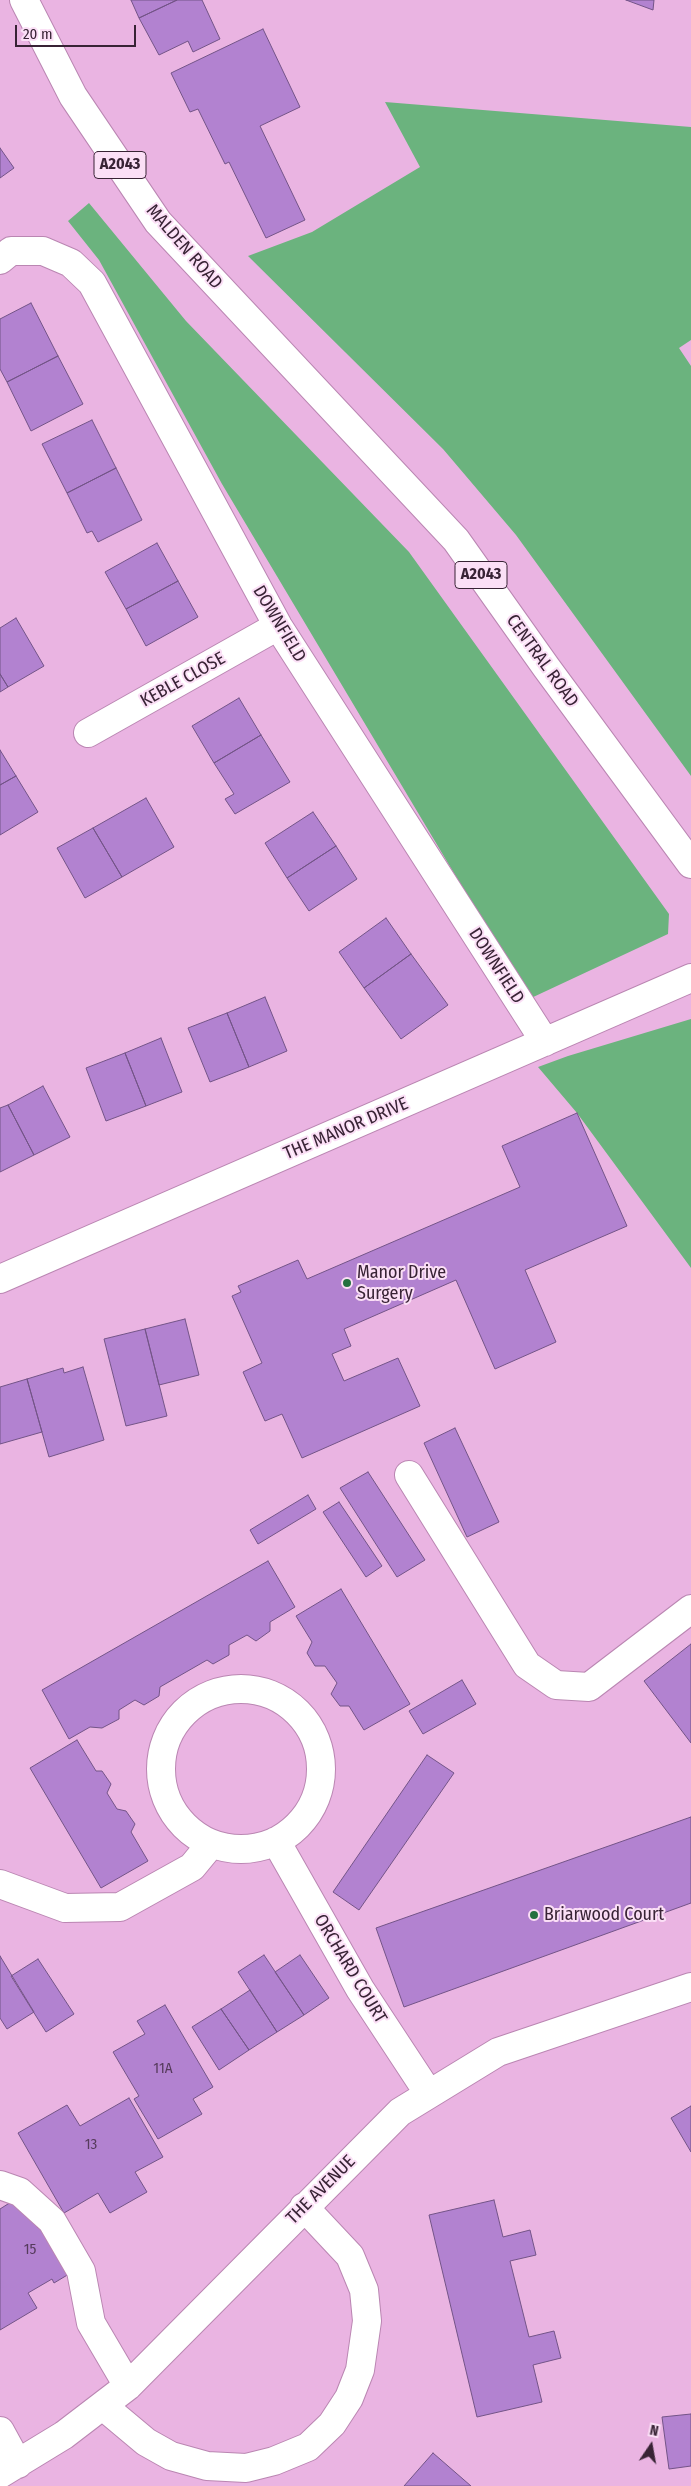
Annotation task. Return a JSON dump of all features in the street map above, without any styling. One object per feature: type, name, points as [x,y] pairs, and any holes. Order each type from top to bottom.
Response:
[{"type":"street","name":"MALDEN ROAD","points":[[24,0],[73,96],[158,222],[241,312]]},
{"type":"street","name":"DOWNFIELD","points":[[0,260],[11,252],[43,251],[71,263],[92,283],[278,626],[545,1042]]},
{"type":"street","name":"CENTRAL ROAD","points":[[241,312],[350,424],[456,540],[546,667],[691,864]]},
{"type":"street","name":"KEBLE CLOSE","points":[[88,733],[278,626]]},
{"type":"street","name":"THE MANOR DRIVE","points":[[0,1279],[691,978]]},
{"type":"street","points":[[408,1475],[527,1665],[556,1685],[589,1687],[691,1610]]},
{"type":"street","points":[[228,1690],[254,1690],[279,1698],[300,1715],[316,1737],[322,1764],[319,1791],[308,1815],[289,1834],[276,1841],[265,1846],[238,1850],[211,1844],[188,1830],[172,1810],[162,1786],[161,1760],[168,1735],[182,1714],[203,1699],[228,1690]]},
{"type":"street","name":"ORCHARD COURT","points":[[276,1841],[360,1990],[429,2094]]},
{"type":"street","points":[[0,1884],[65,1908],[120,1907],[192,1867],[211,1844]]},
{"type":"street","name":"THE AVENUE","points":[[9,2469],[64,2435],[128,2386],[400,2112],[498,2052],[691,1987]]},
{"type":"street","points":[[0,2185],[20,2192],[52,2221],[81,2271],[90,2323],[128,2386]]},
{"type":"street","points":[[103,2406],[146,2442],[171,2456],[207,2466],[246,2468],[274,2461],[308,2447],[332,2424],[349,2398],[362,2361],[367,2321],[364,2290],[350,2256],[304,2207]]},
{"type":"street","points":[[0,2430],[9,2469]]},
{"type":"green space","points":[[385,102],[691,127],[691,340],[679,348],[691,366],[691,776],[516,535],[443,449],[248,256],[312,232],[420,167]]},
{"type":"green space","points":[[89,203],[186,321],[409,552],[669,914],[668,934],[529,999],[222,484],[99,260],[68,221]]},
{"type":"green space","points":[[691,1019],[691,1268],[577,1113],[538,1067],[568,1056]]},
{"type":"building","points":[[131,0],[177,0],[139,18]]},
{"type":"building","points":[[177,0],[202,0],[220,39],[193,52],[188,41],[159,55],[139,18]]},
{"type":"building","points":[[626,0],[654,0],[653,10]]},
{"type":"building","points":[[263,29],[300,107],[260,126],[305,220],[266,238],[229,162],[225,164],[198,109],[190,112],[171,73]]},
{"type":"building","points":[[0,148],[14,168],[0,178]]},
{"type":"building","points":[[31,303],[58,356],[7,382],[0,369],[0,319]]},
{"type":"building","points":[[58,356],[83,404],[31,431],[7,382]]},
{"type":"building","points":[[92,420],[116,468],[67,493],[42,444]]},
{"type":"building","points":[[116,468],[142,520],[98,542],[92,531],[87,533],[67,493]]},
{"type":"building","points":[[157,543],[178,581],[126,609],[105,572]]},
{"type":"building","points":[[178,581],[198,617],[146,646],[126,609]]},
{"type":"building","points":[[16,618],[44,666],[8,687],[0,674],[0,628]]},
{"type":"building","points":[[0,674],[8,687],[0,692]]},
{"type":"building","points":[[239,698],[261,735],[214,763],[192,726]]},
{"type":"building","points":[[261,735],[290,782],[235,814],[225,799],[234,794],[214,763]]},
{"type":"building","points":[[0,750],[16,776],[0,785]]},
{"type":"building","points":[[16,776],[38,812],[0,835],[0,785]]},
{"type":"building","points":[[146,798],[174,847],[122,877],[93,828]]},
{"type":"building","points":[[313,812],[336,846],[287,878],[265,843]]},
{"type":"building","points":[[93,828],[122,877],[85,898],[57,848]]},
{"type":"building","points":[[336,846],[357,879],[309,911],[287,878]]},
{"type":"building","points":[[386,918],[411,954],[364,988],[339,952]]},
{"type":"building","points":[[411,954],[448,1005],[401,1039],[364,988]]},
{"type":"building","points":[[265,997],[287,1051],[249,1067],[227,1013]]},
{"type":"building","points":[[227,1013],[249,1067],[210,1082],[188,1028]]},
{"type":"building","points":[[161,1038],[182,1092],[146,1106],[125,1053]]},
{"type":"building","points":[[125,1053],[146,1106],[106,1121],[86,1068]]},
{"type":"building","points":[[43,1086],[70,1137],[34,1155],[8,1105]]},
{"type":"building","points":[[8,1105],[34,1155],[0,1172],[0,1108]]},
{"type":"building","name":"Manor Drive Surgery","points":[[577,1113],[627,1226],[525,1270],[556,1342],[495,1369],[456,1280],[344,1329],[351,1346],[332,1354],[344,1381],[398,1358],[420,1406],[302,1458],[282,1414],[265,1421],[243,1372],[262,1363],[232,1296],[241,1292],[238,1286],[298,1260],[307,1279],[520,1187],[502,1146]]},
{"type":"building","points":[[185,1319],[199,1375],[159,1385],[145,1329]]},
{"type":"building","points":[[145,1329],[167,1416],[126,1426],[104,1339]]},
{"type":"building","points":[[83,1367],[104,1440],[49,1457],[27,1379],[63,1368],[64,1373]]},
{"type":"building","points":[[27,1379],[42,1432],[0,1444],[0,1387]]},
{"type":"building","points":[[455,1428],[499,1522],[467,1537],[424,1443]]},
{"type":"building","points":[[368,1472],[425,1560],[397,1577],[340,1488]]},
{"type":"building","points":[[308,1495],[316,1509],[258,1544],[250,1530]]},
{"type":"building","points":[[339,1502],[382,1566],[366,1577],[323,1512]]},
{"type":"building","points":[[268,1561],[295,1607],[270,1622],[270,1631],[256,1641],[247,1635],[229,1645],[229,1655],[213,1664],[207,1660],[160,1687],[159,1696],[144,1705],[135,1700],[119,1710],[119,1719],[102,1728],[90,1727],[69,1739],[42,1690]]},
{"type":"building","points":[[341,1589],[410,1704],[364,1730],[349,1706],[340,1706],[331,1694],[337,1683],[325,1666],[315,1666],[307,1653],[312,1642],[296,1616]]},
{"type":"building","points":[[691,1644],[691,1743],[644,1681]]},
{"type":"building","points":[[462,1680],[476,1704],[423,1734],[409,1711]]},
{"type":"building","points":[[77,1740],[96,1771],[102,1771],[111,1784],[107,1793],[117,1809],[126,1811],[135,1824],[131,1832],[148,1861],[101,1888],[30,1768]]},
{"type":"building","points":[[427,1755],[454,1773],[359,1910],[333,1892]]},
{"type":"building","name":"Briarwood Court","points":[[691,1817],[691,1903],[404,2007],[376,1928]]},
{"type":"building","points":[[264,1955],[304,2015],[277,2032],[238,1972]]},
{"type":"building","points":[[300,1955],[329,1998],[304,2015],[275,1972]]},
{"type":"building","points":[[0,1956],[34,2012],[7,2029],[0,2018]]},
{"type":"building","points":[[38,1959],[74,2014],[46,2032],[11,1976]]},
{"type":"building","points":[[250,1990],[277,2032],[249,2050],[221,2009]]},
{"type":"building","points":[[165,2005],[213,2087],[193,2099],[202,2114],[158,2139],[134,2099],[139,2096],[113,2052],[145,2034],[137,2021]]},
{"type":"building","points":[[221,2009],[249,2050],[219,2070],[192,2027]]},
{"type":"building","points":[[129,2098],[163,2157],[135,2172],[147,2192],[110,2213],[98,2193],[64,2213],[18,2133],[67,2105],[80,2126]]},
{"type":"building","points":[[691,2106],[691,2152],[671,2118]]},
{"type":"building","points":[[19,2197],[38,2228],[45,2224],[74,2271],[54,2283],[52,2279],[28,2293],[37,2308],[0,2330],[0,2209]]},
{"type":"building","points":[[494,2200],[503,2237],[530,2230],[536,2255],[510,2261],[529,2337],[554,2331],[561,2358],[533,2365],[542,2402],[477,2417],[429,2215]]},
{"type":"building","points":[[691,2414],[691,2466],[669,2469],[662,2417]]},
{"type":"building","points":[[433,2453],[471,2486],[404,2486]]},
{"type":"place","name":"Manor Drive Surgery","points":[[347,1283]]},
{"type":"place","name":"Briarwood Court","points":[[534,1915]]}]
